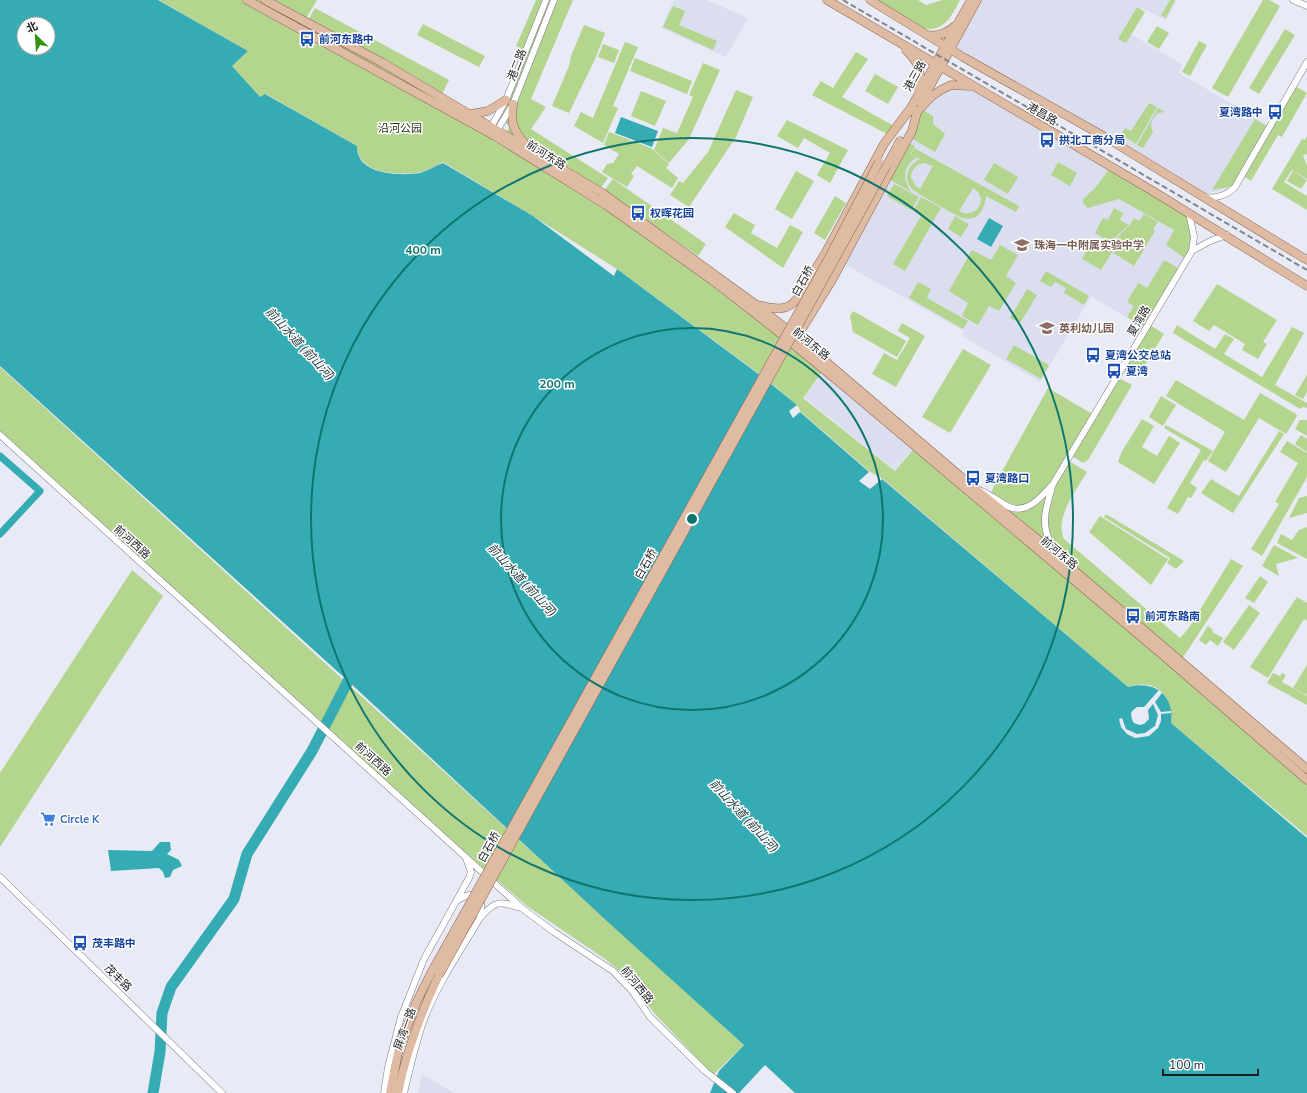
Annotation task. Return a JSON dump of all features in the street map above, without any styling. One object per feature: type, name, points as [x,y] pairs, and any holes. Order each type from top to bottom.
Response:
[{"type":"main road","name":"前河东路","points":[[247,0],[493,131],[528,148],[601,192],[755,304],[797,337],[974,487],[1022,525],[1307,769]]},
{"type":"main road","name":"前河东路","points":[[265,0],[383,63],[471,114],[493,131],[606,205],[712,280],[771,326],[934,461],[1307,780]]},
{"type":"main road","name":"港昌路","points":[[827,0],[1227,235],[1307,286]]},
{"type":"main road","name":"港昌路","points":[[870,0],[948,48],[1104,137],[1307,260]]},
{"type":"main road","name":"港三路","points":[[913,110],[918,93],[938,66],[948,48],[959,21],[971,0]]},
{"type":"main road","points":[[948,48],[978,0]]},
{"type":"main road","points":[[926,35],[936,35],[946,32],[959,21]]},
{"type":"main road","points":[[898,42],[914,59],[919,67],[920,82],[918,93]]},
{"type":"main road","points":[[883,164],[938,66]]},
{"type":"main road","points":[[755,304],[772,308],[792,306],[826,252],[884,144],[913,110],[941,90],[951,85],[974,86]]},
{"type":"main road","points":[[471,114],[488,111],[510,102],[512,124],[517,134],[528,148]]},
{"type":"main road","points":[[797,337],[832,282],[912,131],[913,110]]},
{"type":"main road","name":"白石桥","points":[[430,975],[822,270],[883,164]]},
{"type":"main road","name":"白石桥","points":[[439,975],[883,164]]},
{"type":"main road","points":[[1297,760],[1307,760]]},
{"type":"main road","name":"屏湾一路","points":[[390,1093],[399,1048],[416,1003],[430,975]]},
{"type":"main road","name":"屏湾一路","points":[[398,1093],[407,1055],[417,1025],[439,975]]},
{"type":"street","name":"港二路","points":[[510,102],[546,0]]},
{"type":"street","name":"港二路","points":[[493,131],[510,102],[554,0]]},
{"type":"street","points":[[1293,0],[1307,6]]},
{"type":"street","points":[[1201,196],[1207,198],[1217,196],[1231,192],[1236,187],[1307,62]]},
{"type":"street","points":[[1189,213],[1194,229],[1195,240],[1192,251]]},
{"type":"street","points":[[1192,251],[1210,241],[1227,235]]},
{"type":"street","name":"夏湾路","points":[[1054,484],[1192,251]]},
{"type":"street","name":"前河西路","points":[[0,435],[523,909],[554,932],[614,971],[633,992],[650,1017],[705,1072],[733,1093]]},
{"type":"street","points":[[974,487],[990,494],[1008,507],[1021,509],[1035,503],[1054,484]]},
{"type":"street","points":[[1054,484],[1044,519],[1045,527],[1050,540],[1072,568]]},
{"type":"street","points":[[384,1093],[388,1067],[401,1017],[424,960],[469,878],[471,872],[464,855]]},
{"type":"street","name":"茂丰路","points":[[0,877],[222,1093]]},
{"type":"street","points":[[456,902],[467,895],[475,895],[482,902],[480,918]]},
{"type":"street","points":[[404,1093],[416,1044],[426,1016],[437,992],[480,918],[489,907],[496,904],[504,903],[523,909]]},
{"type":"shaded area","points":[[674,0],[706,0],[748,18],[726,57],[661,28]]},
{"type":"shaded area","points":[[978,0],[1177,0],[1166,21],[1142,8],[1129,33],[1183,65],[1179,73],[1270,126],[1235,187],[1201,195],[951,50]]},
{"type":"shaded area","name":"珠海一中附属实验中学","points":[[973,87],[1151,190],[1195,240],[1146,329],[1091,296],[1040,382],[962,336],[964,331],[842,263],[912,131],[917,112],[941,90]]},
{"type":"shaded area","points":[[827,367],[918,444],[895,470],[804,397]]},
{"type":"shaded area","points":[[422,1074],[454,1093],[418,1093]]},
{"type":"green space","name":"沿河公园","points":[[159,0],[264,0],[382,64],[600,192],[828,364],[803,398],[895,471],[920,442],[1181,662],[1307,774],[1307,836],[1171,723],[1169,704],[1161,691],[1147,685],[1128,687],[883,479],[869,471],[801,412],[797,405],[762,376],[617,269],[443,162],[426,171],[401,174],[371,168],[359,155],[357,146],[266,94],[260,97],[232,66],[248,51]]},
{"type":"green space","points":[[268,0],[317,0],[305,20]]},
{"type":"green space","points":[[536,0],[546,0],[524,51],[516,46]]},
{"type":"green space","points":[[549,0],[573,0],[531,99],[546,107],[531,129],[608,178],[600,189],[506,133],[510,126],[498,119]]},
{"type":"green space","points":[[875,0],[918,0],[926,5],[942,0],[960,0],[950,18],[946,22],[941,26],[929,29],[921,28]]},
{"type":"green space","points":[[1170,0],[1175,0],[1166,18],[1161,15]]},
{"type":"green space","points":[[1263,0],[1269,0],[1280,6],[1228,97],[1212,88]]},
{"type":"green space","points":[[673,6],[685,11],[679,25],[717,41],[713,50],[663,27]]},
{"type":"green space","points":[[1137,7],[1145,12],[1126,43],[1118,39]]},
{"type":"green space","points":[[315,8],[449,80],[441,96],[307,22]]},
{"type":"green space","points":[[423,24],[485,56],[479,67],[417,35]]},
{"type":"green space","points":[[584,25],[605,33],[596,57],[569,113],[552,106]]},
{"type":"green space","points":[[1157,26],[1169,33],[1159,49],[1147,42]]},
{"type":"green space","points":[[1285,29],[1295,35],[1259,94],[1249,88]]},
{"type":"green space","points":[[1199,41],[1207,45],[1190,76],[1182,72]]},
{"type":"green space","points":[[625,42],[638,47],[613,106],[618,108],[603,143],[574,126],[581,112],[593,118]]},
{"type":"green space","points":[[603,44],[619,50],[614,63],[598,57]]},
{"type":"green space","points":[[856,52],[868,59],[842,97],[894,126],[889,135],[812,95],[821,81],[833,88]]},
{"type":"green space","points":[[635,58],[692,81],[687,94],[630,71]]},
{"type":"green space","points":[[703,63],[720,70],[689,139],[669,163],[654,150],[663,128],[677,133],[693,97],[689,95]]},
{"type":"green space","points":[[875,74],[898,87],[888,104],[865,91]]},
{"type":"green space","points":[[1295,86],[1307,93],[1282,137],[1278,135],[1251,181],[1244,176]]},
{"type":"green space","points":[[736,90],[753,97],[736,137],[689,207],[670,195],[679,181],[683,183],[708,152]]},
{"type":"green space","points":[[641,91],[666,101],[655,126],[631,116]]},
{"type":"green space","points":[[1149,103],[1157,107],[1136,144],[1121,135],[1125,128],[1131,131]]},
{"type":"green space","points":[[1158,108],[1165,112],[1158,113],[1153,120],[1151,126],[1153,132],[1143,148],[1137,145]]},
{"type":"green space","points":[[921,109],[933,116],[933,124],[945,134],[935,152],[911,138]]},
{"type":"green space","points":[[1255,119],[1268,127],[1234,186],[1212,190]]},
{"type":"green space","points":[[787,120],[848,150],[830,183],[817,175],[830,153],[804,138],[798,148],[777,136]]},
{"type":"green space","points":[[609,132],[651,148],[669,164],[666,168],[678,178],[672,188],[637,166],[631,174],[634,176],[627,187],[602,172],[607,164],[613,163],[619,154],[604,145]]},
{"type":"green space","points":[[1307,136],[1307,154],[1303,155],[1307,166],[1307,179],[1292,170],[1284,182],[1307,196],[1307,210],[1272,189],[1302,139],[1305,140]]},
{"type":"green space","points":[[908,143],[915,146],[910,154],[917,158],[912,161],[905,173],[906,183],[911,192],[889,179]]},
{"type":"green space","points":[[914,148],[1019,206],[1016,212],[986,196],[981,212],[973,218],[963,218],[945,209],[916,192],[909,185],[907,181],[908,172],[912,164],[920,159],[911,154]],"holes":[[[924,163],[933,166],[920,189],[915,185],[911,177],[915,167]],[[973,188],[978,192],[980,197],[981,202],[979,207],[971,213],[959,211]]]},
{"type":"green space","points":[[1058,162],[1077,173],[1070,186],[1051,175]]},
{"type":"green space","points":[[994,163],[1018,177],[1008,194],[984,180]]},
{"type":"green space","points":[[1110,168],[1188,214],[1194,240],[1186,259],[1166,245],[1174,230],[1119,199],[1088,208],[1083,203],[1083,199],[1095,188]]},
{"type":"green space","points":[[796,171],[814,181],[792,219],[775,209]]},
{"type":"green space","points":[[1293,171],[1307,180],[1301,189],[1287,181]]},
{"type":"green space","points":[[613,179],[706,244],[698,256],[604,191]]},
{"type":"green space","points":[[894,184],[919,197],[911,210],[887,196]]},
{"type":"green space","points":[[835,196],[846,203],[825,240],[814,233]]},
{"type":"green space","points":[[921,197],[941,208],[905,271],[893,264],[921,216],[913,211]]},
{"type":"green space","points":[[1114,208],[1123,213],[1120,220],[1129,225],[1110,242],[1095,233],[1103,218],[1108,220]]},
{"type":"green space","points":[[734,213],[755,225],[751,233],[777,248],[790,225],[803,232],[783,268],[725,227]]},
{"type":"green space","points":[[1144,214],[1158,222],[1153,229],[1155,231],[1134,266],[1112,252],[1101,270],[1082,259],[1091,242],[1100,248],[1105,241],[1110,244],[1130,225],[1134,218],[1139,221]]},
{"type":"green space","points":[[955,216],[969,224],[961,237],[948,229]]},
{"type":"green space","points":[[1000,245],[1018,255],[1006,276],[1016,283],[999,311],[989,306],[978,325],[962,316],[968,303],[949,291],[972,250],[991,260]]},
{"type":"green space","points":[[1164,260],[1180,269],[1145,327],[1127,317],[1134,306],[1127,302],[1138,283],[1147,288]]},
{"type":"green space","points":[[1046,271],[1089,296],[1084,305],[1064,293],[1066,288],[1055,282],[1051,287],[1040,281]]},
{"type":"green space","points":[[918,282],[931,289],[927,298],[968,321],[963,329],[909,298]]},
{"type":"green space","points":[[1217,284],[1277,320],[1263,342],[1267,344],[1258,359],[1242,350],[1245,344],[1214,325],[1209,331],[1193,321]]},
{"type":"green space","points":[[1027,289],[1037,295],[1020,323],[1010,318]]},
{"type":"green space","points":[[853,311],[906,341],[897,357],[853,332],[850,316]]},
{"type":"green space","points":[[902,323],[925,336],[896,387],[872,374],[884,353],[897,360],[910,338],[898,331]]},
{"type":"green space","points":[[1150,325],[1164,334],[1137,378],[1124,370]]},
{"type":"green space","points":[[1177,325],[1215,349],[1225,334],[1234,339],[1224,354],[1262,377],[1292,327],[1304,333],[1275,385],[1307,403],[1307,408],[1303,407],[1300,409],[1173,333]]},
{"type":"green space","points":[[1014,345],[1049,365],[1041,379],[1006,359]]},
{"type":"green space","points":[[963,349],[991,365],[950,433],[922,417]]},
{"type":"green space","points":[[0,367],[744,1045],[713,1075],[655,1014],[623,974],[605,959],[527,906],[466,853],[0,431]]},
{"type":"green space","points":[[1307,375],[1307,392],[1303,399],[1295,395]]},
{"type":"green space","points":[[1119,378],[1132,385],[1088,460],[1083,463],[1072,456]]},
{"type":"green space","points":[[1176,380],[1244,420],[1260,393],[1297,416],[1286,434],[1259,418],[1226,472],[1208,461],[1225,432],[1166,396]]},
{"type":"green space","points":[[1048,388],[1094,415],[1062,469],[1041,496],[1030,505],[1020,508],[1012,507],[991,494]]},
{"type":"green space","points":[[1161,396],[1176,405],[1163,426],[1149,417]]},
{"type":"green space","points":[[1142,419],[1154,426],[1142,447],[1157,456],[1169,436],[1180,443],[1154,484],[1118,462],[1121,453]]},
{"type":"green space","points":[[1300,420],[1307,420],[1307,436],[1295,429]]},
{"type":"green space","points":[[1166,425],[1213,451],[1206,461],[1204,460],[1190,483],[1197,488],[1191,498],[1188,497],[1178,514],[1167,508],[1201,450],[1164,428]]},
{"type":"green space","points":[[1279,431],[1284,434],[1233,513],[1201,493],[1211,479],[1239,496]]},
{"type":"green space","points":[[1301,435],[1307,439],[1307,452],[1295,444]]},
{"type":"green space","points":[[1287,441],[1307,453],[1307,477],[1262,556],[1251,549],[1279,504],[1275,502],[1298,463],[1280,452]]},
{"type":"green space","points":[[1069,461],[1087,472],[1064,513],[1062,531],[1064,539],[1180,638],[1189,628],[1231,559],[1243,566],[1182,659],[1074,567],[1051,539],[1047,519],[1055,485]]},
{"type":"green space","points":[[1052,487],[1045,505],[1049,540],[1046,545],[1007,513],[1008,508],[1020,510]]},
{"type":"green space","points":[[1307,496],[1307,513],[1289,518],[1299,498]]},
{"type":"green space","points":[[1106,514],[1184,561],[1176,569],[1167,563],[1170,558],[1104,517]]},
{"type":"green space","points":[[1100,516],[1168,559],[1151,585],[1089,532]]},
{"type":"green space","points":[[1307,527],[1307,559],[1277,543],[1281,534],[1292,540],[1299,530]]},
{"type":"green space","points":[[1274,545],[1298,558],[1276,564],[1279,576],[1262,566]]},
{"type":"green space","points":[[132,570],[163,596],[0,847],[0,773]]},
{"type":"green space","points":[[1260,576],[1268,582],[1254,603],[1245,598]]},
{"type":"green space","points":[[1297,597],[1307,603],[1307,621],[1304,619],[1268,678],[1250,667]]},
{"type":"green space","points":[[1249,605],[1260,613],[1234,650],[1223,642]]},
{"type":"green space","points":[[1208,626],[1213,630],[1212,632],[1223,638],[1218,646],[1210,640],[1206,645],[1199,640]]},
{"type":"green space","points":[[1307,665],[1307,695],[1293,688]]},
{"type":"green space","points":[[1273,673],[1280,676],[1282,673],[1286,675],[1282,682],[1307,696],[1307,705],[1267,683]]},
{"type":"water","name":"前山水道 (前山河)","points":[[0,0],[158,0],[248,51],[232,66],[260,97],[265,94],[357,146],[359,156],[364,163],[371,168],[381,172],[412,174],[423,172],[443,163],[533,216],[614,276],[617,269],[761,376],[797,405],[789,411],[793,418],[800,412],[869,472],[859,481],[870,489],[882,479],[1128,687],[1137,685],[1146,686],[1161,692],[1166,697],[1170,705],[1171,723],[1307,838],[1307,1093],[795,1093],[765,1065],[739,1093],[710,1093],[719,1071],[744,1045],[609,923],[348,681],[0,366]]},
{"type":"water","points":[[621,117],[658,131],[652,147],[615,133]]},
{"type":"water","points":[[989,218],[1003,226],[991,247],[977,239]]},
{"type":"water","points":[[160,842],[170,842],[171,850],[167,854],[179,860],[182,866],[173,870],[170,877],[165,878],[163,872],[159,868],[111,871],[108,850],[152,851]]},
{"type":"pier","points":[[1159,690],[1162,693],[1155,702],[1161,712],[1171,711],[1171,713],[1161,714],[1161,721],[1158,728],[1149,736],[1135,738],[1127,734],[1121,727],[1119,719],[1122,718],[1126,729],[1137,734],[1145,733],[1155,726],[1158,715],[1153,704],[1148,710],[1149,719],[1144,724],[1139,725],[1134,723],[1131,714],[1137,707],[1144,707]]},
{"type":"waterway","points":[[0,456],[40,491],[0,534]]},
{"type":"waterway","points":[[153,1093],[160,1052],[162,1013],[171,987],[234,899],[247,854],[312,751],[348,681]]},
{"type":"railway","points":[[843,0],[1307,270]]},
{"type":"place","name":"前河东路中","points":[[307,39]]},
{"type":"place","name":"夏湾路中","points":[[1275,112]]},
{"type":"place","name":"拱北工商分局","points":[[1047,140]]},
{"type":"place","name":"权晖花园","points":[[638,213]]},
{"type":"place","name":"珠海一中附属实验中学","points":[[1022,245]]},
{"type":"place","name":"英利幼儿园","points":[[1047,328]]},
{"type":"place","name":"夏湾公交总站","points":[[1093,355]]},
{"type":"place","name":"夏湾","points":[[1114,371]]},
{"type":"place","name":"夏湾路口","points":[[973,478]]},
{"type":"place","name":"前河东路南","points":[[1133,616]]},
{"type":"place","name":"Circle K","points":[[48,819]]},
{"type":"place","name":"茂丰路中","points":[[80,943]]}]
